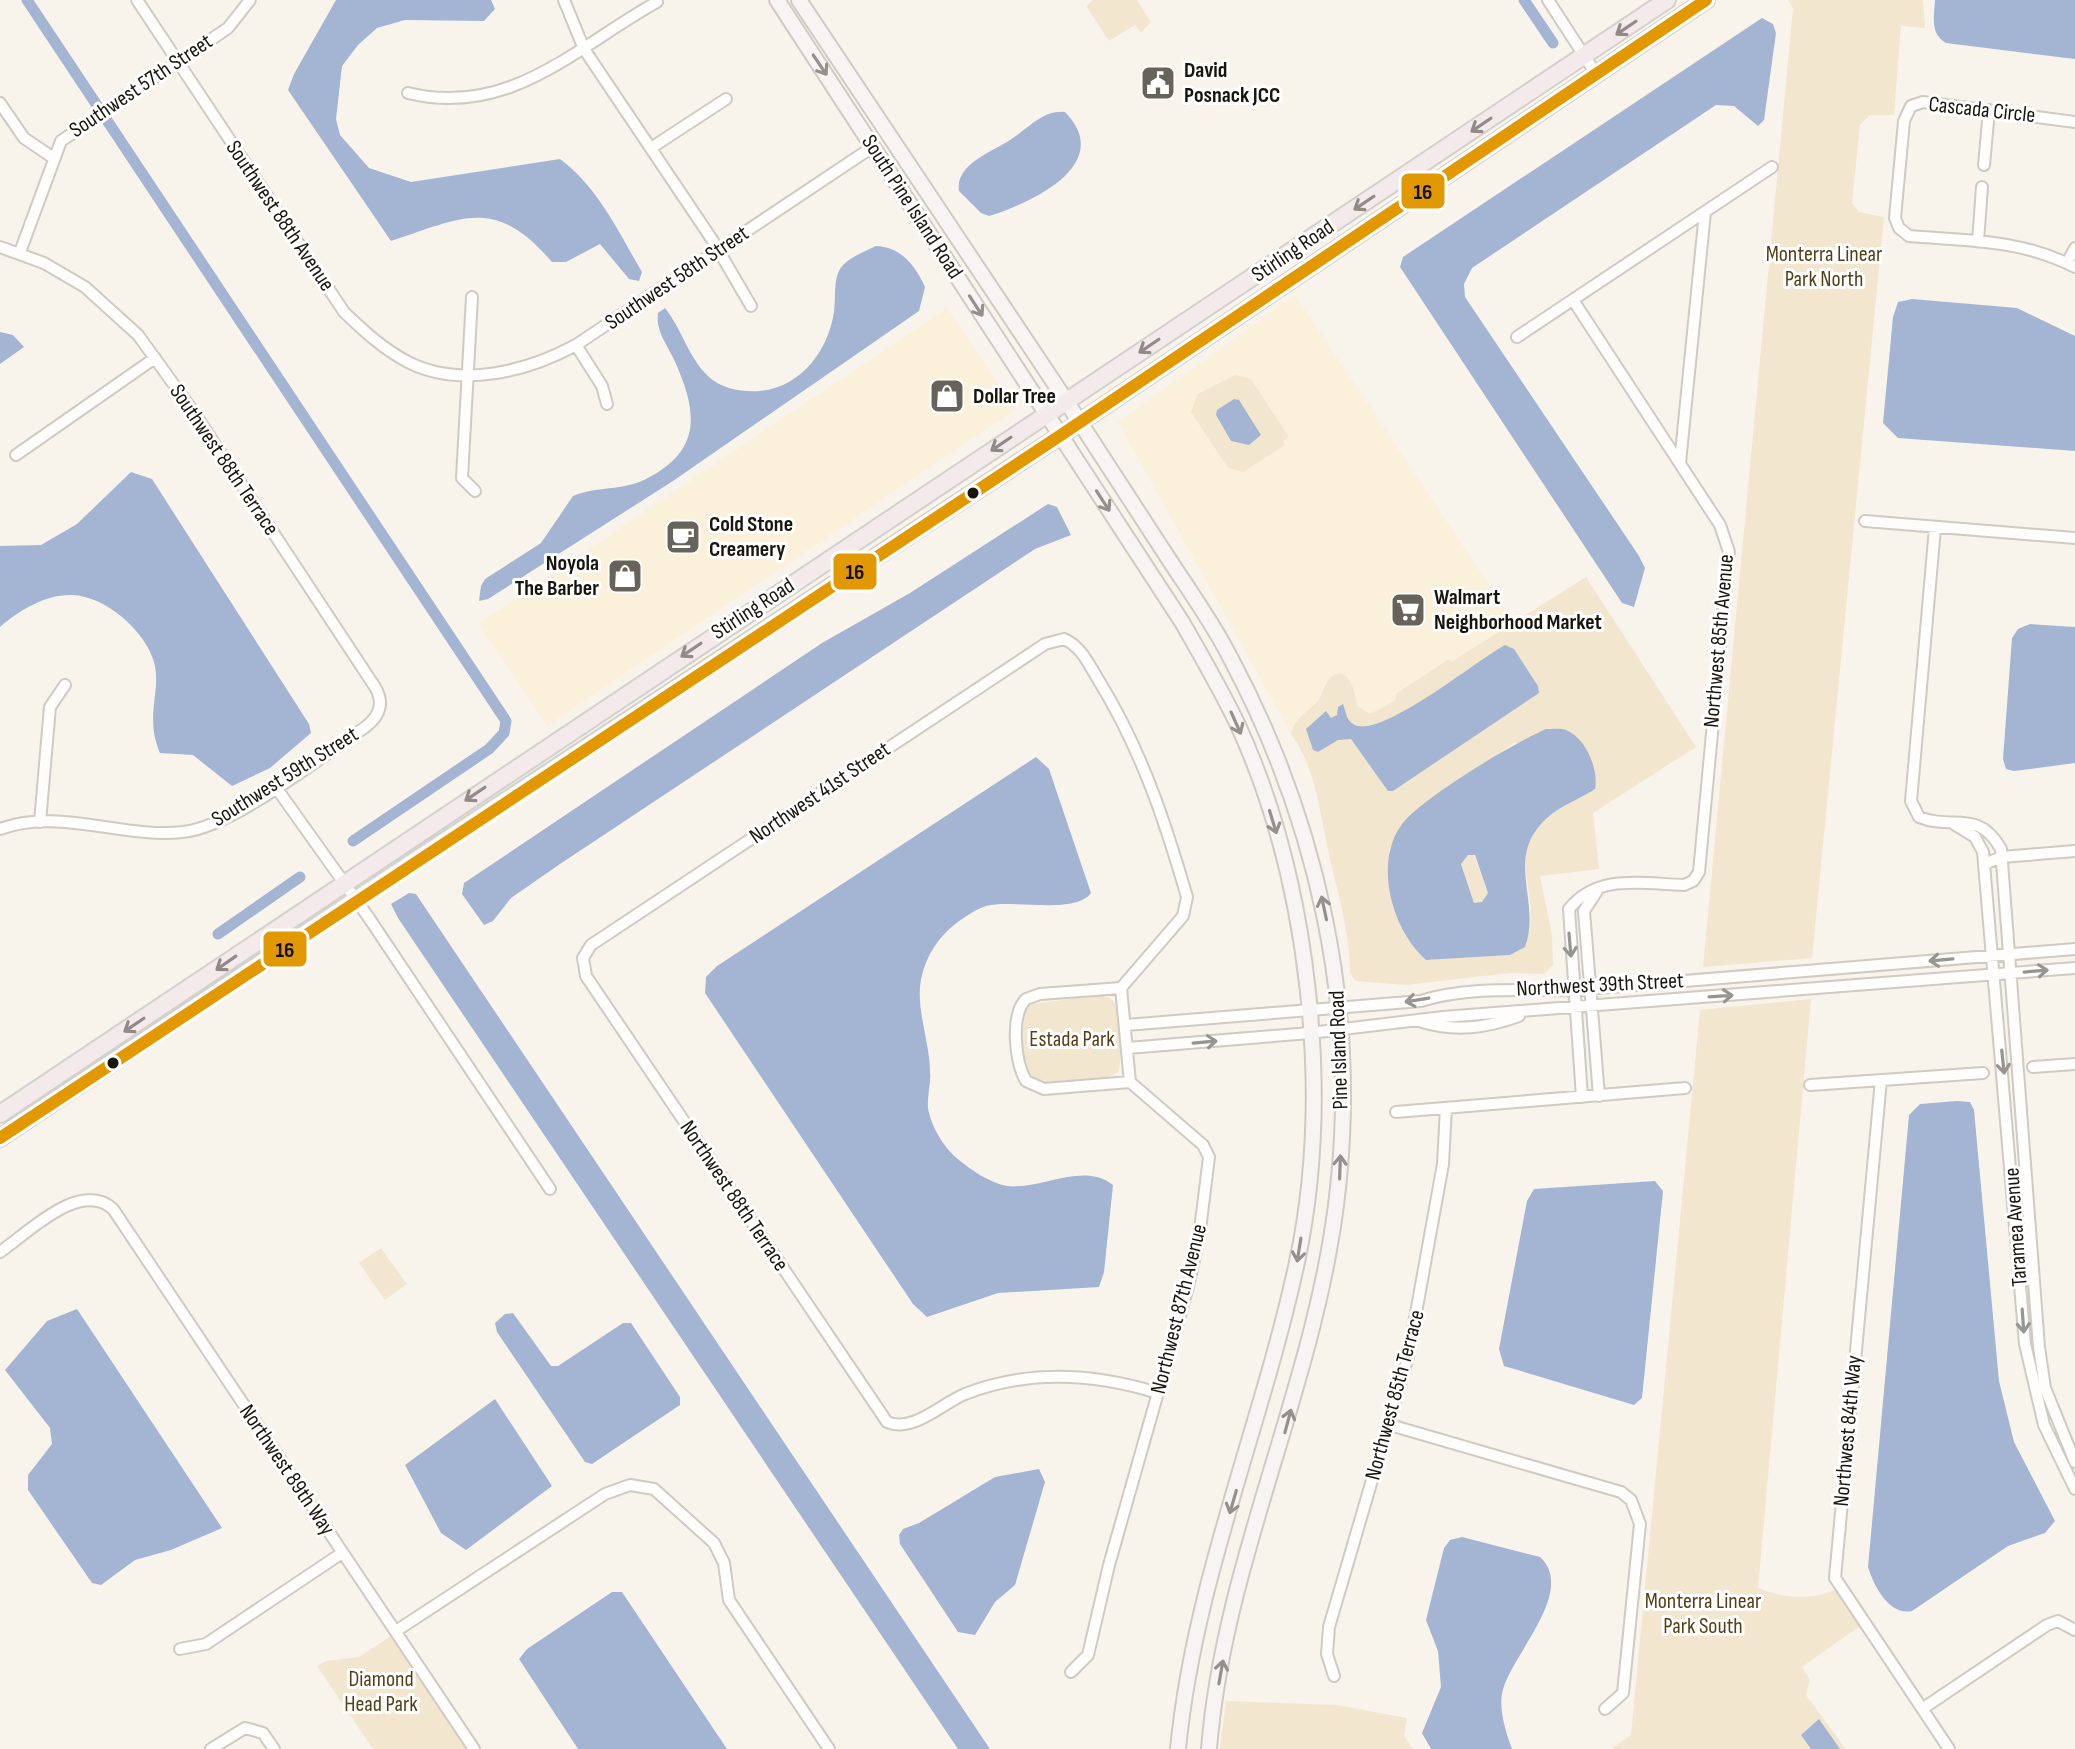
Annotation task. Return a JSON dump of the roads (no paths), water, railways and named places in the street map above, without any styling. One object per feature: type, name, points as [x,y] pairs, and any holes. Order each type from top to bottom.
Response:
[{"type":"main road","name":"South Pine Island Road","points":[[777,0],[1047,414]]},
{"type":"main road","name":"South Pine Island Road","points":[[799,0],[1066,401]]},
{"type":"main road","name":"Stirling Road","points":[[0,1114],[1667,0]]},
{"type":"main road","name":"Stirling Road","points":[[0,1138],[1061,435],[1706,0]]},
{"type":"main road","points":[[1335,223],[1347,241]]},
{"type":"main road","name":"Pine Island Road","points":[[1066,401],[1215,631],[1259,713],[1317,877],[1333,952],[1341,1030],[1339,1185],[1327,1274],[1230,1618],[1209,1749]]},
{"type":"main road","name":"Pine Island Road","points":[[1047,414],[1182,622],[1238,724],[1283,854],[1309,1008],[1309,1161],[1297,1260],[1204,1600],[1178,1749]]},
{"type":"main road","points":[[716,633],[731,652]]},
{"type":"main road","points":[[199,982],[214,995]]},
{"type":"street","name":"Southwest 88th Avenue","points":[[137,0],[344,312],[378,344],[410,363],[467,375]]},
{"type":"street","name":"Southwest 57th Street","points":[[20,252],[52,157],[61,141],[228,28],[250,0]]},
{"type":"street","points":[[564,0],[584,49],[718,250],[751,306]]},
{"type":"street","points":[[1548,0],[1596,74]]},
{"type":"street","points":[[408,93],[445,99],[500,93],[523,85],[657,2]]},
{"type":"street","points":[[651,148],[726,99]]},
{"type":"street","name":"Cascada Circle","points":[[2071,265],[2043,251],[1978,241],[1909,236],[1899,228],[1895,218],[1906,111],[1923,102],[2075,122]]},
{"type":"street","points":[[0,103],[24,138],[52,157]]},
{"type":"street","points":[[1984,165],[1989,110]]},
{"type":"street","name":"Southwest 58th Street","points":[[467,375],[507,372],[544,362],[576,345],[874,146]]},
{"type":"street","points":[[1517,337],[1772,167]]},
{"type":"street","points":[[1978,241],[1982,187]]},
{"type":"street","points":[[1680,463],[1705,212]]},
{"type":"street","points":[[0,247],[20,252]]},
{"type":"street","points":[[2071,265],[2075,248]]},
{"type":"street","name":"Southwest 88th Terrace","points":[[20,252],[65,275],[101,299],[120,316],[155,358],[375,687],[379,711]]},
{"type":"street","points":[[472,297],[462,478],[475,491]]},
{"type":"street","name":"Northwest 85th Avenue","points":[[1573,300],[1720,525],[1729,552],[1699,872],[1693,881],[1684,885],[1602,885]]},
{"type":"street","points":[[576,345],[602,386],[607,404]]},
{"type":"street","points":[[16,455],[155,358]]},
{"type":"street","points":[[1865,521],[2075,538]]},
{"type":"street","points":[[1935,528],[1911,801],[1919,817],[1973,823],[1983,828],[1995,840],[2002,857]]},
{"type":"street","name":"Northwest 41st Street","points":[[578,957],[591,945],[1019,661],[1065,634],[1081,652],[1116,709],[1143,762],[1187,897],[1183,916],[1121,988]]},
{"type":"street","points":[[40,822],[50,707],[65,685]]},
{"type":"street","name":"Southwest 59th Street","points":[[0,829],[40,822],[185,832],[229,818],[372,722],[379,711]]},
{"type":"street","points":[[275,786],[550,1189]]},
{"type":"street","points":[[1949,822],[1975,837],[1983,852],[1984,864],[2002,857],[2075,851]]},
{"type":"street","name":"Taramea Avenue","points":[[2002,857],[2008,974],[2039,1347],[2045,1388],[2075,1462]]},
{"type":"street","name":"Taramea Avenue","points":[[1984,864],[2025,1344],[2044,1425],[2075,1489]]},
{"type":"street","points":[[1599,1096],[1584,911],[1590,897],[1602,885]]},
{"type":"street","points":[[1582,1097],[1569,909],[1580,896],[1602,885]]},
{"type":"street","name":"Northwest 39th Street","points":[[1126,1025],[1421,1001],[1445,994],[1494,990],[1574,990],[2075,949]]},
{"type":"street","name":"Northwest 88th Terrace","points":[[578,957],[586,976],[882,1418],[896,1430],[966,1394],[1026,1378],[1093,1377],[1158,1393]]},
{"type":"street","name":"Northwest 39th Street","points":[[1128,1048],[1341,1030],[1417,1020],[2075,968]]},
{"type":"street","points":[[1121,988],[1130,1082],[1044,1089],[1026,1087],[1021,1070],[1016,1017],[1018,999],[1040,994],[1121,988]]},
{"type":"street","points":[[2033,1067],[2075,1064]]},
{"type":"street","points":[[1810,1085],[1983,1073]]},
{"type":"street","name":"Northwest 84th Way","points":[[1881,1080],[1835,1572],[1838,1583],[1949,1749]]},
{"type":"street","name":"Northwest 87th Avenue","points":[[1071,1672],[1088,1655],[1109,1565],[1199,1238],[1208,1169],[1206,1147],[1130,1082]]},
{"type":"street","points":[[1396,1112],[1685,1088]]},
{"type":"street","name":"Northwest 85th Terrace","points":[[1334,1676],[1327,1654],[1329,1627],[1408,1357],[1443,1164],[1446,1108]]},
{"type":"street","name":"Northwest 89th Way","points":[[0,1252],[72,1203],[93,1199],[113,1209],[474,1749]]},
{"type":"street","points":[[1390,1425],[1621,1492],[1631,1500],[1640,1524],[1623,1693],[1605,1709]]},
{"type":"street","points":[[396,1631],[605,1494],[623,1486],[644,1486],[677,1508],[719,1549],[729,1600],[829,1749]]},
{"type":"street","points":[[180,1649],[206,1644],[342,1553]]},
{"type":"street","points":[[1922,1709],[2058,1621],[2075,1630]]},
{"type":"street","points":[[211,1749],[245,1728],[263,1733],[274,1749]]},
{"type":"water","points":[[336,0],[491,0],[495,9],[484,21],[405,20],[377,28],[358,45],[342,66],[336,119],[340,135],[369,168],[411,182],[560,159],[586,183],[607,211],[642,272],[639,281],[629,279],[600,244],[566,262],[552,262],[532,241],[495,220],[459,220],[391,241],[288,90]]},
{"type":"water","points":[[1935,0],[2075,0],[2075,59],[1946,43],[1935,30]]},
{"type":"water","points":[[1762,18],[1773,24],[1776,33],[1764,120],[1758,126],[1734,106],[1716,105],[1472,268],[1464,284],[1465,297],[1639,556],[1645,568],[1634,607],[1622,603],[1400,267],[1403,257]]},
{"type":"water","points":[[1065,112],[1078,131],[1081,148],[1062,179],[1026,202],[989,216],[981,213],[959,191],[963,173],[976,160],[1042,117]]},
{"type":"water","points":[[876,246],[900,254],[917,271],[925,287],[919,311],[673,481],[488,599],[479,601],[485,579],[541,543],[573,496],[637,483],[664,468],[677,456],[690,430],[691,415],[683,382],[661,333],[658,313],[665,308],[695,360],[713,380],[739,390],[775,388],[800,375],[819,353],[831,326],[840,269],[851,258]]},
{"type":"water","points":[[1912,299],[2017,308],[2075,336],[2075,451],[1898,438],[1883,423],[1893,317],[1898,302]]},
{"type":"water","points":[[0,332],[13,335],[24,347],[0,364]]},
{"type":"water","points":[[1234,399],[1239,400],[1261,435],[1249,445],[1231,441],[1216,415],[1217,410]]},
{"type":"water","points":[[131,472],[152,479],[309,724],[311,733],[270,768],[232,786],[193,755],[160,753],[153,727],[154,662],[133,627],[111,608],[85,597],[62,595],[33,605],[0,627],[0,546],[41,545],[77,524]]},
{"type":"water","points":[[1048,504],[1057,507],[1071,535],[1035,549],[560,864],[511,898],[493,921],[484,925],[462,894],[464,883],[822,643],[910,593]]},
{"type":"water","points":[[2030,624],[2075,627],[2075,763],[2014,771],[2006,769],[2003,759],[2012,638],[2018,629]]},
{"type":"water","points":[[1505,645],[1514,649],[1538,686],[1539,693],[1393,791],[1388,791],[1351,739],[1338,740],[1318,752],[1313,750],[1306,729],[1326,711],[1331,718],[1337,715],[1338,707],[1343,704],[1348,719],[1355,725],[1368,726],[1386,720],[1430,696]]},
{"type":"water","points":[[1546,729],[1564,729],[1573,734],[1590,755],[1596,781],[1595,789],[1547,818],[1534,833],[1527,849],[1529,930],[1525,947],[1510,955],[1426,960],[1404,932],[1390,895],[1389,857],[1393,840],[1402,824],[1429,800]],"holes":[[[1468,855],[1475,855],[1488,893],[1482,902],[1474,903],[1461,864]]]},
{"type":"water","points":[[1036,757],[1049,769],[1091,893],[1083,900],[1058,905],[986,906],[958,922],[938,941],[927,961],[920,987],[929,1060],[928,1108],[935,1130],[949,1150],[969,1168],[994,1182],[1020,1186],[1089,1176],[1102,1178],[1113,1185],[1104,1272],[1099,1287],[998,1293],[927,1317],[913,1304],[705,993],[706,977],[717,966]]},
{"type":"water","points":[[409,893],[416,894],[990,1749],[958,1749],[398,918],[391,904]]},
{"type":"water","points":[[1970,1102],[1974,1110],[1999,1381],[2014,1442],[2055,1521],[2045,1533],[2008,1546],[1912,1611],[1904,1611],[1890,1605],[1884,1598],[1868,1567],[1909,1115],[1920,1104]]},
{"type":"water","points":[[1655,1181],[1663,1191],[1642,1398],[1634,1405],[1504,1366],[1499,1349],[1527,1201],[1534,1189]]},
{"type":"water","points":[[77,1309],[222,1528],[171,1550],[135,1560],[101,1585],[92,1583],[28,1490],[28,1475],[52,1444],[50,1428],[5,1370],[47,1321]]},
{"type":"water","points":[[513,1313],[551,1366],[558,1366],[623,1323],[631,1323],[680,1397],[680,1405],[592,1464],[585,1462],[497,1332],[495,1323],[505,1314]]},
{"type":"water","points":[[495,1399],[552,1486],[466,1550],[441,1533],[405,1465]]},
{"type":"water","points":[[1039,1469],[1045,1482],[1015,1585],[995,1602],[975,1635],[958,1632],[900,1544],[899,1535],[903,1529],[919,1523],[995,1477]]},
{"type":"water","points":[[1462,1537],[1540,1557],[1549,1572],[1551,1588],[1546,1606],[1502,1694],[1502,1715],[1512,1749],[1431,1749],[1422,1733],[1441,1687],[1438,1651],[1426,1620],[1444,1548],[1450,1540]]},
{"type":"water","points":[[612,1592],[622,1592],[727,1749],[578,1749],[519,1659],[527,1649]]},
{"type":"water","points":[[1819,1719],[1840,1749],[1811,1749],[1801,1735]]},
{"type":"waterway","points":[[27,0],[506,721],[504,733],[489,749],[353,841]]},
{"type":"waterway","points":[[1524,0],[1553,43]]},
{"type":"waterway","points":[[218,934],[300,877]]},
{"type":"place","name":"David Posnack JCC","points":[[1158,83]]},
{"type":"place","name":"Dollar Tree","points":[[947,396]]},
{"type":"place","name":"Cold Stone Creamery","points":[[683,537]]},
{"type":"place","name":"Noyola The Barber","points":[[625,576]]},
{"type":"place","name":"Walmart Neighborhood Market","points":[[1408,610]]},
{"type":"park label","name":"Monterra Linear Park North","points":[[1824,266]]},
{"type":"park label","name":"Estada Park","points":[[1072,1039]]},
{"type":"park label","name":"Monterra Linear Park South","points":[[1703,1614]]},
{"type":"park label","name":"Diamond Head Park","points":[[381,1692]]}]
